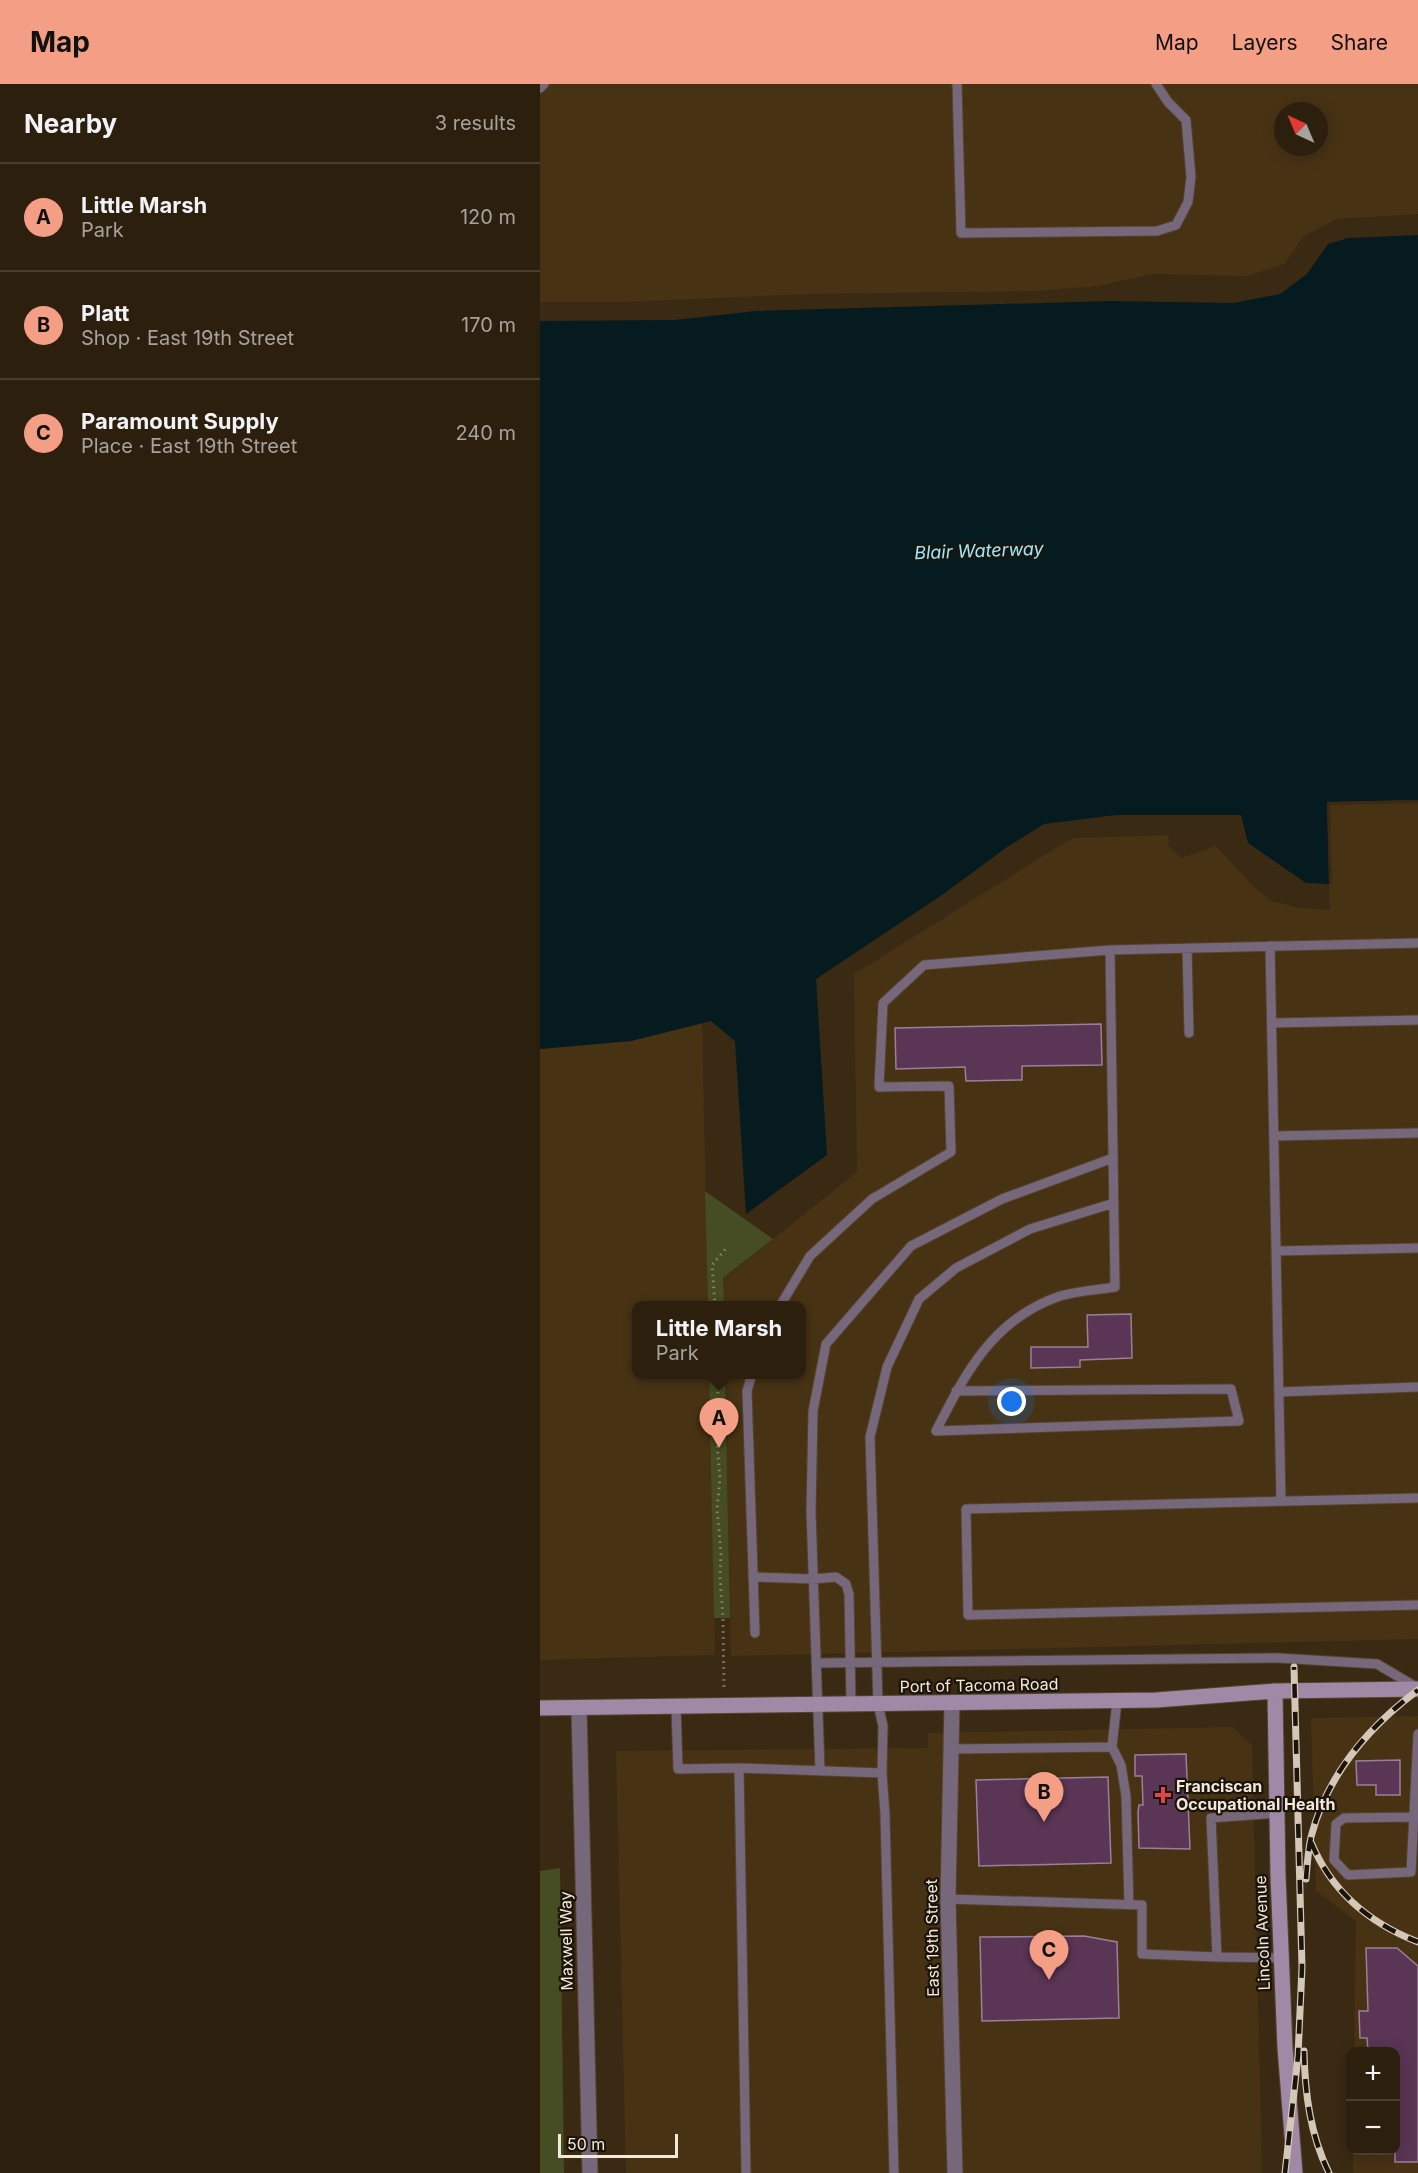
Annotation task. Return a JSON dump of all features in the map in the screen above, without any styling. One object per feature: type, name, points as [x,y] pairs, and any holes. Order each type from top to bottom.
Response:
[{"type":"main road","name":"Port of Tacoma Road","points":[[540,1708],[1117,1701],[1275,1691],[1418,1688]]},
{"type":"main road","name":"Lincoln Avenue","points":[[1275,1691],[1281,1958],[1285,2049],[1295,2173]]},
{"type":"street","name":"East 19th Street","points":[[952,1703],[948,1899],[955,2173]]},
{"type":"street","name":"Maxwell Way","points":[[579,1708],[590,2173]]},
{"type":"lane","points":[[540,88],[544,84]]},
{"type":"lane","points":[[957,84],[961,233],[1157,231],[1176,225],[1188,202],[1191,177],[1186,120],[1168,102],[1156,84]]},
{"type":"lane","points":[[782,1301],[810,1256],[872,1199],[951,1152],[949,1086],[879,1087],[883,1003],[924,965],[1110,950],[1418,943]]},
{"type":"lane","points":[[1270,946],[1281,1501]]},
{"type":"lane","points":[[1187,948],[1189,1033]]},
{"type":"lane","points":[[956,1391],[1232,1389],[1239,1421],[936,1431],[956,1391],[982,1350],[1017,1317],[1061,1296],[1115,1287],[1110,950]]},
{"type":"lane","points":[[1272,1023],[1418,1020]]},
{"type":"lane","points":[[1274,1136],[1418,1133]]},
{"type":"lane","points":[[820,1771],[811,1512],[813,1411],[826,1344],[911,1246],[1002,1199],[1113,1158]]},
{"type":"lane","points":[[894,2173],[882,1773],[883,1726],[878,1704],[870,1437],[887,1367],[919,1299],[956,1268],[1030,1229],[1114,1203]]},
{"type":"lane","points":[[1276,1251],[1418,1248]]},
{"type":"lane","points":[[751,1379],[747,1392],[755,1633]]},
{"type":"lane","points":[[1279,1392],[1418,1388]]},
{"type":"lane","points":[[1418,1498],[966,1509],[968,1615],[1418,1605]]},
{"type":"lane","points":[[753,1577],[813,1579],[836,1577],[846,1584],[849,1594],[851,1703]]},
{"type":"lane","points":[[817,1663],[1279,1658],[1377,1664],[1418,1688]]},
{"type":"lane","points":[[1117,1701],[1112,1747],[1121,1765],[1126,1796],[1129,1905]]},
{"type":"lane","points":[[676,1707],[678,1769],[739,1768],[882,1773]]},
{"type":"lane","points":[[1415,1816],[1344,1818],[1336,1824],[1334,1860],[1348,1875],[1412,1872],[1415,1816],[1418,1734]]},
{"type":"lane","points":[[951,1749],[1112,1747]]},
{"type":"lane","points":[[739,1768],[746,2173]]},
{"type":"lane","points":[[1217,1957],[1211,1818],[1277,1813]]},
{"type":"lane","points":[[948,1899],[1142,1905],[1142,1954],[1281,1958]]},
{"type":"path","points":[[715,1301],[712,1265],[728,1246]]},
{"type":"path","points":[[716,1379],[716,1434],[720,1478],[717,1509],[721,1552],[724,1706]]},
{"type":"shaded area","points":[[540,84],[1418,84],[1418,217],[1247,279],[1038,294],[540,305]]},
{"type":"shaded area","points":[[1418,800],[1418,1639],[731,1656],[725,1379],[806,1379],[806,1301],[724,1301],[723,1279],[857,1172],[854,974],[1072,838],[1169,835],[1168,845],[1181,858],[1216,846],[1258,891],[1272,901],[1300,908],[1330,910],[1327,802]]},
{"type":"shaded area","points":[[702,1023],[708,1301],[632,1301],[632,1379],[709,1379],[715,1655],[540,1660],[540,1049],[631,1041]]},
{"type":"shaded area","points":[[1418,1716],[1418,2173],[1353,2173],[1353,2155],[1400,2155],[1400,2047],[1354,2047],[1356,1921],[1316,1891],[1311,1718]]},
{"type":"shaded area","points":[[1233,1727],[1252,1745],[1262,2173],[626,2173],[616,1751],[928,1748],[928,1733]]},
{"type":"green space","points":[[705,1191],[773,1239],[723,1278],[724,1301],[708,1301]]},
{"type":"green space","points":[[709,1379],[725,1379],[730,1618],[714,1618]]},
{"type":"green space","points":[[560,1868],[564,2173],[540,2173],[540,1871]]},
{"type":"water","name":"Blair Waterway","points":[[1418,217],[1418,800],[1327,802],[1329,884],[1306,883],[1248,843],[1241,815],[1116,815],[1044,824],[816,979],[827,1155],[746,1214],[735,1041],[711,1021],[631,1041],[540,1049],[540,305],[1038,294],[1247,279],[1287,266],[1304,239]]},
{"type":"pier","points":[[1418,214],[1418,235],[1348,238],[1328,244],[1307,274],[1280,294],[1233,303],[1111,301],[756,311],[675,320],[540,321],[540,302],[625,302],[811,294],[1038,291],[1098,286],[1152,274],[1247,276],[1285,264],[1303,237],[1336,219]]},
{"type":"pier","points":[[1418,800],[1418,803],[1330,805],[1332,884],[1329,884],[1327,802]]},
{"type":"building","points":[[1101,1024],[1102,1065],[1022,1066],[1022,1080],[966,1081],[965,1067],[896,1069],[895,1028]]},
{"type":"building","points":[[1131,1314],[1132,1358],[1080,1360],[1080,1367],[1031,1368],[1031,1347],[1088,1347],[1087,1315]]},
{"type":"building","name":"Franciscan Occupational Health","points":[[1186,1754],[1190,1849],[1139,1848],[1138,1812],[1139,1805],[1143,1805],[1142,1776],[1135,1776],[1135,1755]]},
{"type":"building","points":[[1400,1760],[1400,1795],[1376,1795],[1376,1785],[1357,1785],[1356,1761]]},
{"type":"building","points":[[1108,1777],[1111,1863],[979,1866],[976,1780]]},
{"type":"building","points":[[1084,1936],[1117,1942],[1119,2018],[982,2021],[980,1937]]},
{"type":"building","points":[[1366,1948],[1397,1948],[1418,1966],[1418,2162],[1395,2162],[1395,2155],[1400,2155],[1400,2047],[1368,2047],[1367,2038],[1360,2038],[1359,2011],[1368,2011]]},
{"type":"railway","points":[[1285,2173],[1298,2056],[1302,1967],[1294,1667]]},
{"type":"railway","points":[[1306,1879],[1311,1837],[1318,1814],[1338,1773],[1351,1754],[1382,1720],[1418,1690]]},
{"type":"railway","points":[[1311,1842],[1329,1876],[1354,1903],[1383,1925],[1418,1942]]},
{"type":"railway","points":[[1304,2051],[1313,2129],[1329,2173]]},
{"type":"place","name":"Little Marsh","points":[[719,1448]]},
{"type":"place","name":"Franciscan Occupational Health","points":[[1163,1795]]},
{"type":"place","name":"Platt","points":[[1044,1822]]},
{"type":"place","name":"Paramount Supply","points":[[1049,1980]]}]
